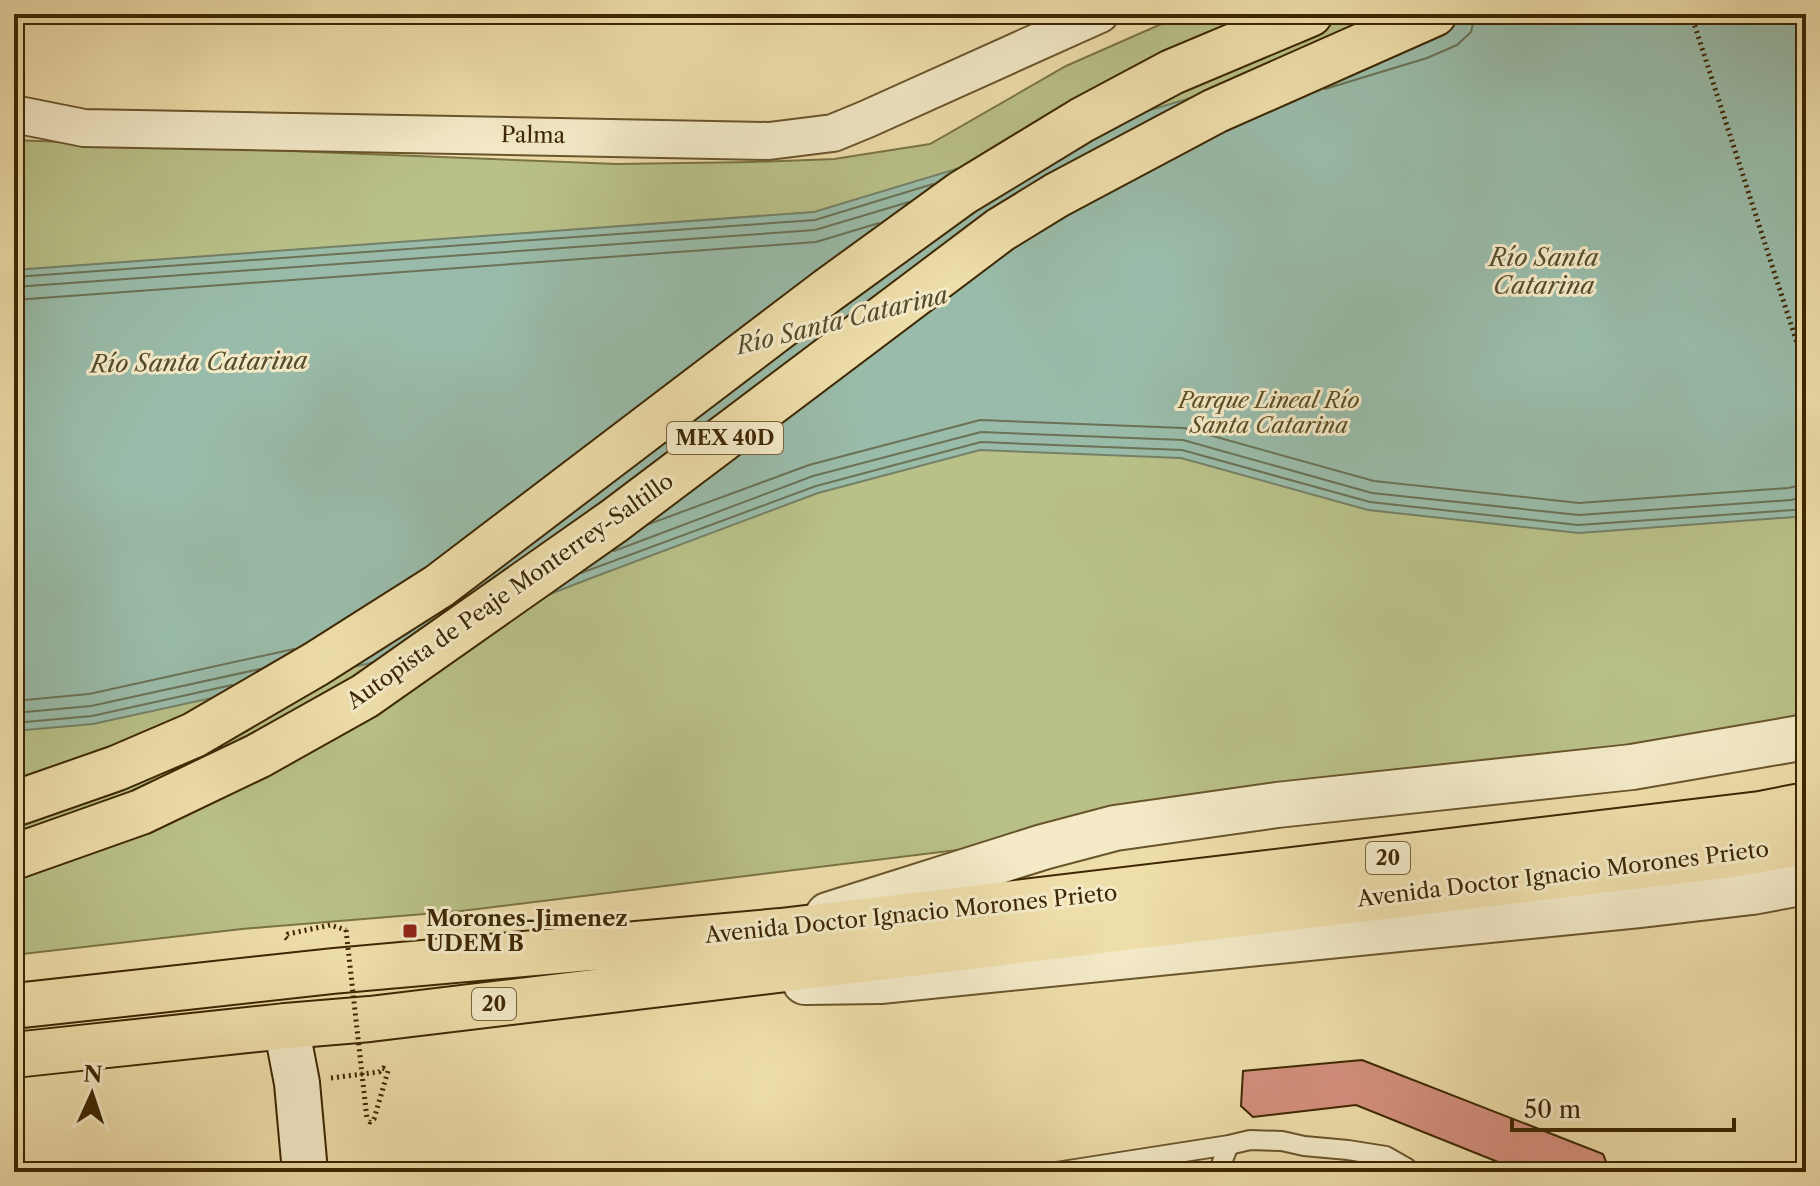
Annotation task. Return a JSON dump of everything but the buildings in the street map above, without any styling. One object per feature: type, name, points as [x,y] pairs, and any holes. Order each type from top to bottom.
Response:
[{"type":"main road","name":"Autopista de Peaje Monterrey-Saltillo","points":[[14,804],[117,768],[194,735],[316,664],[439,586],[827,291],[962,193],[1082,120],[1172,72],[1310,14]]},
{"type":"main road","name":"Autopista de Peaje Monterrey-Saltillo","points":[[14,857],[141,812],[258,756],[365,696],[614,521],[1000,230],[1057,195],[1215,111],[1434,14]]},
{"type":"main road","name":"Avenida Doctor Ignacio Morones Prieto","points":[[14,1055],[370,1019],[748,974],[970,928],[1806,805]]},
{"type":"main road","name":"Avenida Doctor Ignacio Morones Prieto","points":[[14,1006],[333,971],[781,931],[970,928],[1724,856],[1806,842]]},
{"type":"street","name":"Palma","points":[[14,114],[84,128],[769,141],[833,133],[1100,14]]},
{"type":"street","name":"20","points":[[781,931],[931,881],[1115,828],[1277,805],[1632,767],[1806,737]]},
{"type":"street","name":"Avenida Doctor Ignacio Morones Prieto","points":[[748,974],[813,983],[880,981],[1654,903],[1752,892],[1806,882]]},
{"type":"street","points":[[286,1026],[297,1083],[305,1172]]},
{"type":"lane","points":[[1056,1172],[1250,1140],[1282,1141],[1386,1156],[1409,1172]]},
{"type":"lane","points":[[1218,1172],[1229,1145]]},
{"type":"path","points":[[1691,14],[1806,371]]},
{"type":"path","points":[[297,1083],[379,1072],[383,1068],[388,1071],[374,1119],[370,1122],[367,1119],[346,930]]},
{"type":"green space","name":"Parque Lineal Río Santa Catarina","points":[[1184,14],[1806,14],[1806,757],[1079,835],[461,911],[242,929],[14,955],[14,140],[617,164],[834,159],[930,144],[1066,66]]},
{"type":"water","name":"Río Santa Catarina","points":[[1453,14],[1806,14],[1806,514],[1579,533],[1368,510],[1181,458],[980,450],[818,493],[380,661],[93,724],[14,731],[14,270],[814,212],[1418,29]]},
{"type":"place","name":"Morones-Jimenez UDEM B","points":[[410,931]]}]
